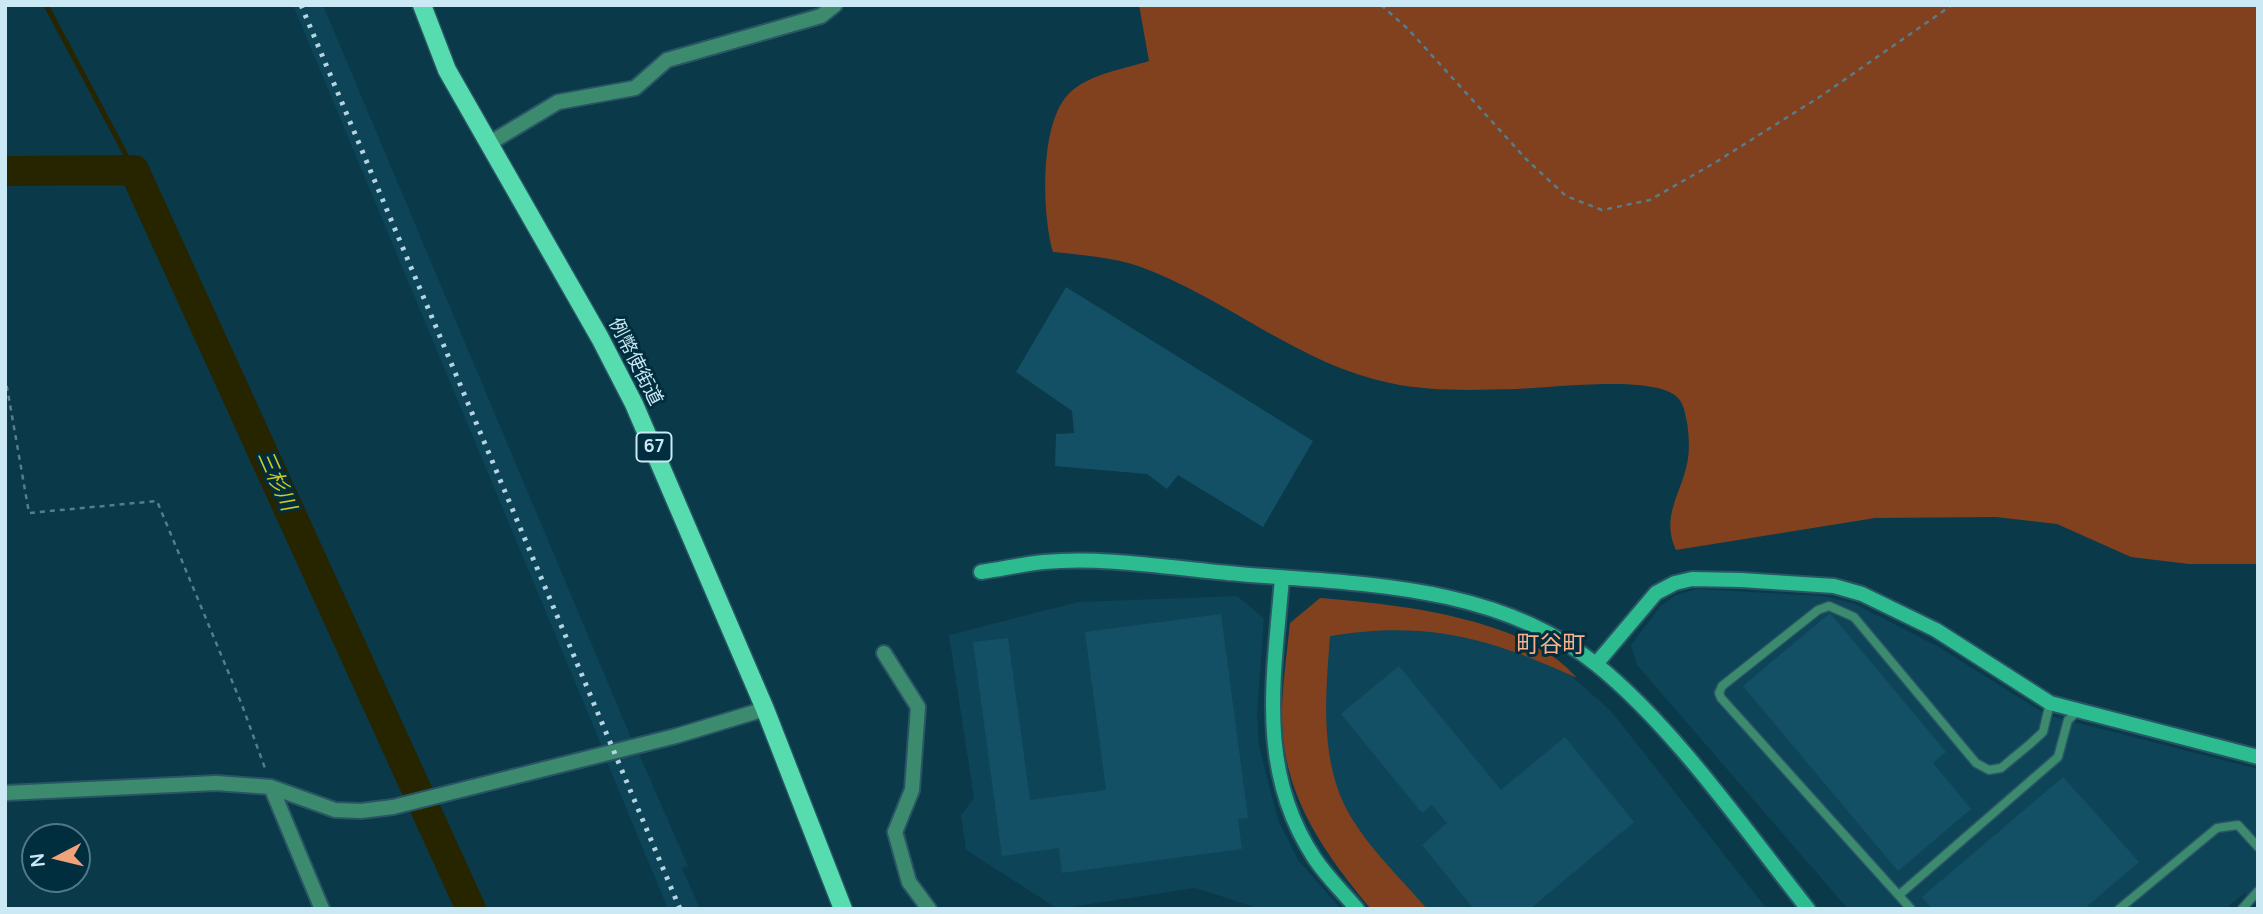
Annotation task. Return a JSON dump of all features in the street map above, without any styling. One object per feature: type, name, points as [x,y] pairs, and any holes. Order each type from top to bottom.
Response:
[{"type":"main road","name":"例幣使街道","points":[[422,5],[447,70],[600,338],[634,404],[765,709],[843,909]]},
{"type":"street","points":[[488,144],[558,102],[635,88],[667,60],[821,16],[835,5]]},
{"type":"street","points":[[981,572],[1045,562],[1096,563],[1361,583],[1442,595],[1480,605],[1523,622],[1596,664],[1630,695],[1683,754],[1808,909]]},
{"type":"street","points":[[1282,578],[1273,689],[1273,746],[1278,775],[1297,827],[1316,860],[1357,909]]},
{"type":"street","points":[[1596,664],[1656,593],[1675,583],[1692,579],[1834,586],[1862,594],[1936,630],[2050,703],[2258,757]]},
{"type":"street","points":[[884,653],[918,707],[912,790],[895,832],[909,882],[929,909]]},
{"type":"street","points":[[5,793],[216,783],[271,787],[335,810],[361,811],[444,794],[676,736],[765,709]]},
{"type":"street","points":[[271,787],[322,909]]},
{"type":"lane","points":[[1911,909],[1719,694],[1722,686],[1818,610],[1829,606],[1854,617],[1976,763],[1989,770],[2001,768],[2043,732],[2050,703]]},
{"type":"lane","points":[[1899,895],[2058,757],[2068,720],[2079,710]]},
{"type":"lane","points":[[2119,909],[2217,828],[2238,825],[2258,848]]},
{"type":"lane","points":[[2242,909],[2258,891]]},
{"type":"path","points":[[1381,5],[1408,29],[1526,159],[1556,187],[1566,196],[1602,210],[1650,200],[1716,162],[1821,96],[1952,5]]},
{"type":"path","points":[[5,376],[29,513],[158,500],[242,705],[271,787]]},
{"type":"shaded area","points":[[293,5],[323,5],[632,740],[603,749]]},
{"type":"shaded area","points":[[1139,5],[2258,5],[2258,564],[2189,564],[2131,557],[2057,524],[1996,517],[1875,518],[1676,550],[1670,527],[1671,517],[1687,464],[1689,438],[1682,403],[1666,391],[1627,384],[1470,390],[1421,388],[1390,383],[1325,362],[1203,296],[1141,267],[1086,255],[1053,252],[1045,191],[1049,142],[1054,120],[1062,102],[1082,84],[1100,75],[1149,61]]},
{"type":"shaded area","points":[[1697,589],[1822,596],[1853,603],[1937,646],[2047,715],[2258,769],[2258,906],[2245,893],[2225,909],[1848,909],[1637,665],[1631,645],[1661,606],[1676,595]]},
{"type":"shaded area","points":[[1237,596],[1264,618],[1257,714],[1259,746],[1278,820],[1298,860],[1341,909],[1261,909],[1195,888],[1058,909],[966,850],[961,815],[974,798],[949,635],[1078,602]]},
{"type":"shaded area","points":[[1320,598],[1421,610],[1493,627],[1554,657],[1577,678],[1515,652],[1457,636],[1397,630],[1330,636],[1326,720],[1331,762],[1343,802],[1360,831],[1381,858],[1427,909],[1371,909],[1320,841],[1296,792],[1283,739],[1282,709],[1290,623]]},
{"type":"shaded area","points":[[1405,624],[1479,634],[1560,666],[1611,711],[1767,909],[1423,909],[1349,818],[1328,771],[1323,633]]},
{"type":"shaded area","points":[[639,754],[688,866],[682,868],[700,909],[668,909],[607,762]]},
{"type":"building","points":[[1066,287],[1313,441],[1263,527],[1178,475],[1167,489],[1147,474],[1055,466],[1056,434],[1074,433],[1072,411],[1016,372]]},
{"type":"building","points":[[1830,613],[1946,752],[1933,763],[1971,809],[1898,871],[1743,686]]},
{"type":"building","points":[[1221,614],[1248,818],[1238,819],[1242,849],[1062,873],[1059,848],[1002,856],[973,642],[1008,638],[1030,800],[1106,790],[1085,632]]},
{"type":"building","points":[[1399,666],[1501,790],[1565,737],[1634,822],[1530,909],[1474,909],[1422,845],[1447,823],[1432,805],[1422,813],[1341,714]]},
{"type":"building","points":[[2063,777],[2139,862],[2084,909],[1932,909],[1922,897]]},
{"type":"waterway","points":[[46,5],[134,170]]},
{"type":"waterway","name":"三杉川","points":[[5,171],[134,170],[471,909]]},
{"type":"railway","points":[[301,5],[680,909]]},
{"type":"district","name":"町谷町","points":[[1551,646]]}]
